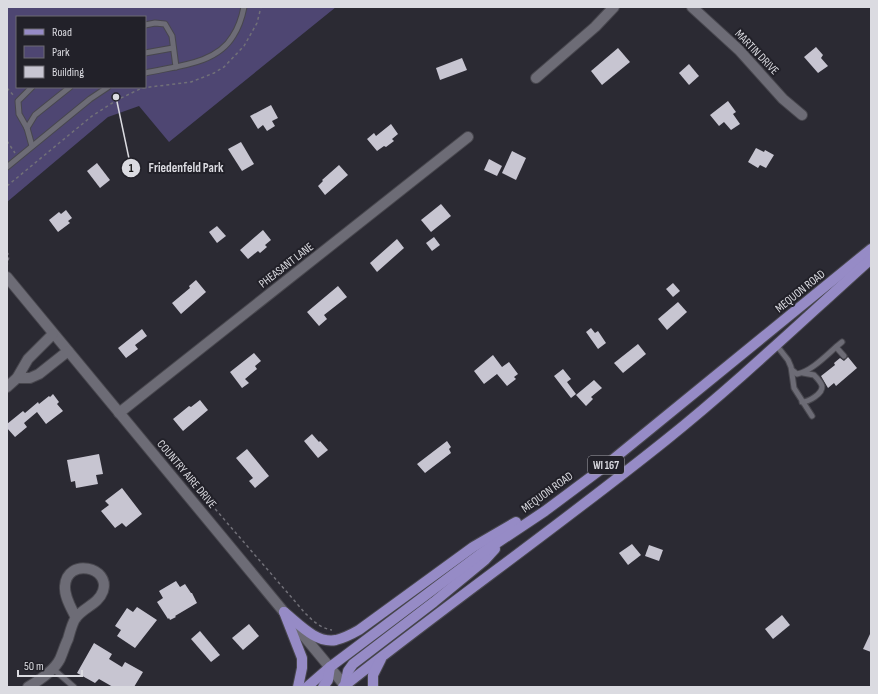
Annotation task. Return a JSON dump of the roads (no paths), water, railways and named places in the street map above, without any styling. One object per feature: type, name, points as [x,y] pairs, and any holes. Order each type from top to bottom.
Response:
[{"type":"main road","name":"MEQUON ROAD","points":[[307,687],[479,554],[539,515],[612,460],[871,249]]},
{"type":"main road","name":"MEQUON ROAD","points":[[345,686],[382,656],[611,484],[668,439],[777,346],[871,259]]},
{"type":"main road","points":[[284,612],[323,640],[334,640],[344,637],[359,630],[473,547],[518,521],[539,515]]},
{"type":"main road","points":[[345,686],[348,671],[354,664],[485,560],[505,537]]},
{"type":"main road","points":[[284,612],[302,658],[302,668],[298,687]]},
{"type":"main road","points":[[373,687],[373,675],[382,656]]},
{"type":"main road","points":[[323,687],[328,680],[330,668]]},
{"type":"street","points":[[536,78],[595,27],[614,7]]},
{"type":"street","name":"MARTIN DRIVE","points":[[692,7],[740,50],[783,99],[802,115]]},
{"type":"street","name":"PHEASANT LANE","points":[[120,414],[468,137]]},
{"type":"street","name":"COUNTRY AIRE DRIVE","points":[[9,274],[54,334],[345,686]]},
{"type":"street","points":[[7,388],[17,378],[28,359],[54,334]]},
{"type":"street","points":[[17,378],[30,378],[39,374],[68,351]]},
{"type":"street","points":[[28,687],[46,676],[59,660],[76,618],[98,600],[104,590],[102,578],[94,570],[85,567],[76,569],[68,576],[64,586],[67,598],[76,618]]},
{"type":"lane","points":[[146,73],[202,61],[223,48],[233,37],[240,23],[244,7]]},
{"type":"lane","points":[[146,25],[154,23],[165,24],[172,36],[176,67]]},
{"type":"lane","points":[[146,53],[173,48]]},
{"type":"lane","points":[[31,88],[18,101],[19,114],[27,128],[32,146]]},
{"type":"lane","points":[[27,128],[34,115],[69,88]]},
{"type":"lane","points":[[7,167],[90,99],[106,88]]},
{"type":"lane","points":[[803,373],[842,342]]},
{"type":"lane","points":[[777,346],[788,360],[792,370],[794,388],[812,416]]},
{"type":"lane","points":[[836,347],[844,356]]},
{"type":"lane","points":[[792,370],[797,374],[803,373],[814,375],[822,387],[821,392],[807,402],[802,402]]},
{"type":"lane","points":[[52,668],[74,687]]},
{"type":"place","name":"Friedenfeld Park","points":[[116,97]]}]
